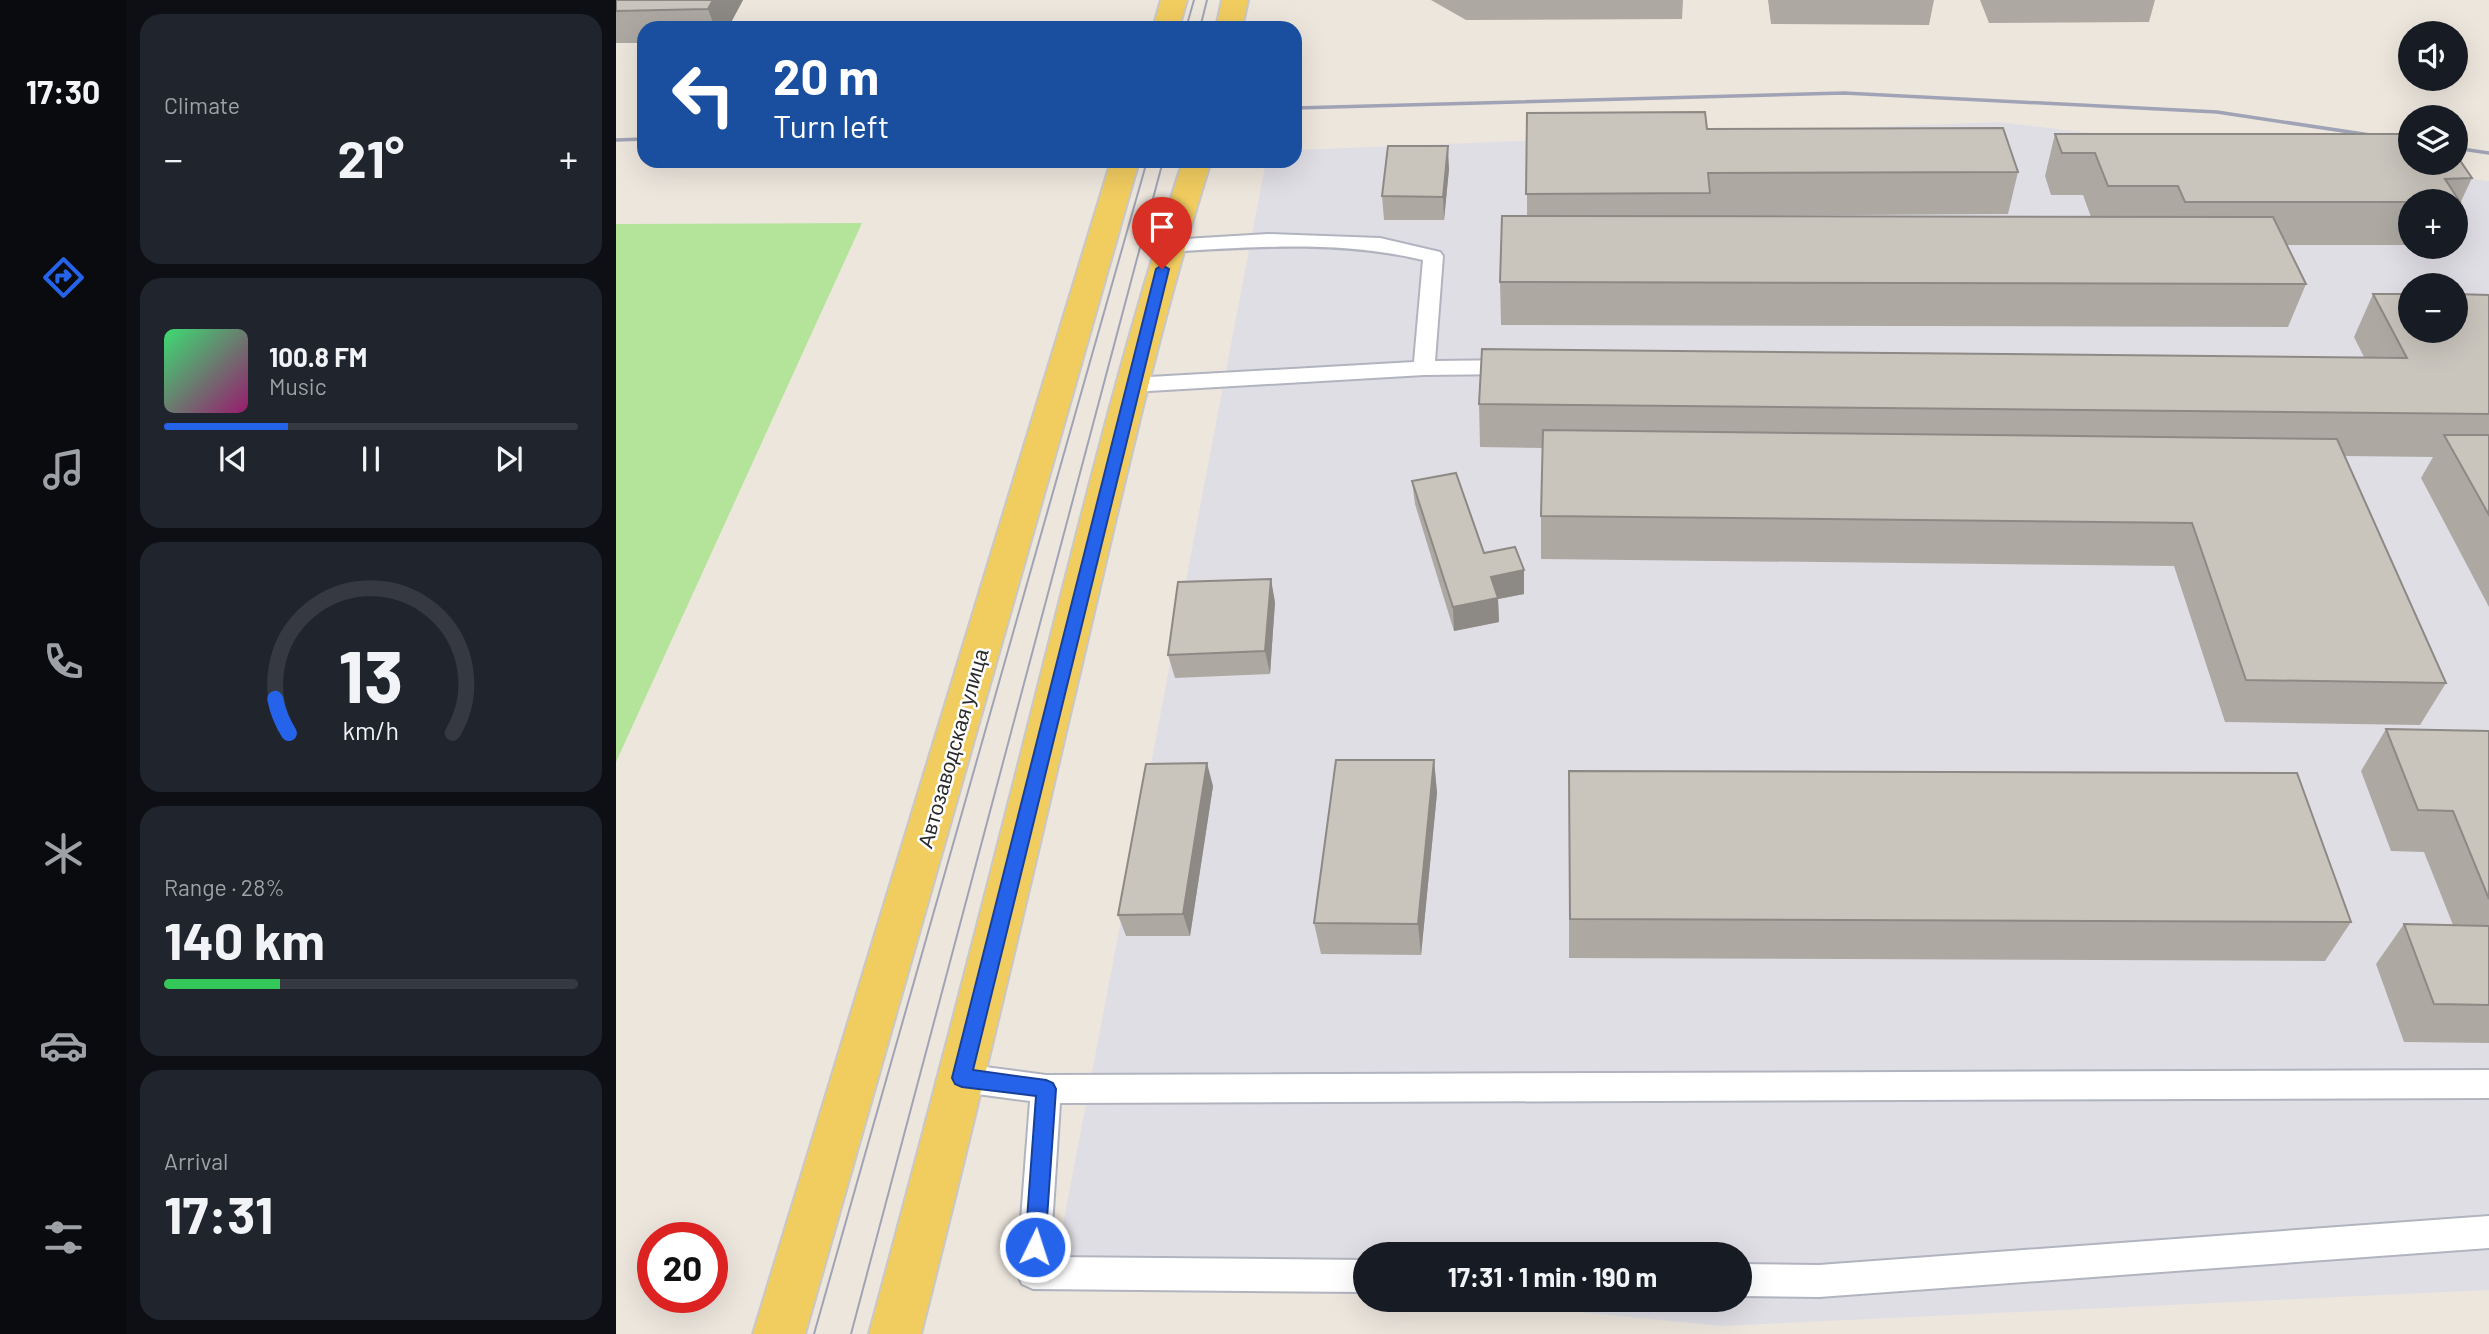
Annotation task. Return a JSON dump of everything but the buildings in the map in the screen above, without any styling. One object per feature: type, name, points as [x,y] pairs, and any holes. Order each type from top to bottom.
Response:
[{"type":"main road","points":[[1168,21],[1174,0]]},
{"type":"main road","points":[[1230,21],[1235,0]]},
{"type":"main road","name":"Автозаводская улица","points":[[779,1334],[1123,168]]},
{"type":"main road","points":[[895,1334],[962,1078],[1132,384],[1168,246],[1195,168]]},
{"type":"lane","points":[[1168,246],[1268,240],[1380,244],[1433,256],[1424,368]]},
{"type":"lane","points":[[1132,384],[1424,368],[1535,367]]},
{"type":"lane","points":[[962,1078],[1046,1089],[2489,1084]]},
{"type":"lane","points":[[1046,1089],[1033,1273],[1353,1276]]},
{"type":"lane","points":[[1752,1280],[1833,1280],[2489,1232]]},
{"type":"shaded area","points":[[1998,122],[2398,170],[2398,175],[2439,175],[2489,181],[2489,1290],[1722,1326],[1578,1312],[1752,1312],[1752,1242],[1353,1242],[1353,1291],[1056,1261],[1265,168],[1302,168],[1302,150]]},
{"type":"green space","points":[[862,223],[616,762],[616,224]]},
{"type":"tram line","points":[[1188,21],[1194,0]]},
{"type":"tram line","points":[[1202,21],[1207,0]]},
{"type":"tram line","points":[[814,1334],[1145,168]]},
{"type":"tram line","points":[[851,1334],[1161,168]]},
{"type":"railway","points":[[1302,108],[1844,93],[2217,112],[2398,139]]},
{"type":"railway","points":[[616,140],[637,139]]},
{"type":"railway","points":[[2468,150],[2489,153]]},
{"type":"route","points":[[1035,1247],[1046,1089],[962,1078],[1162,269]]}]
